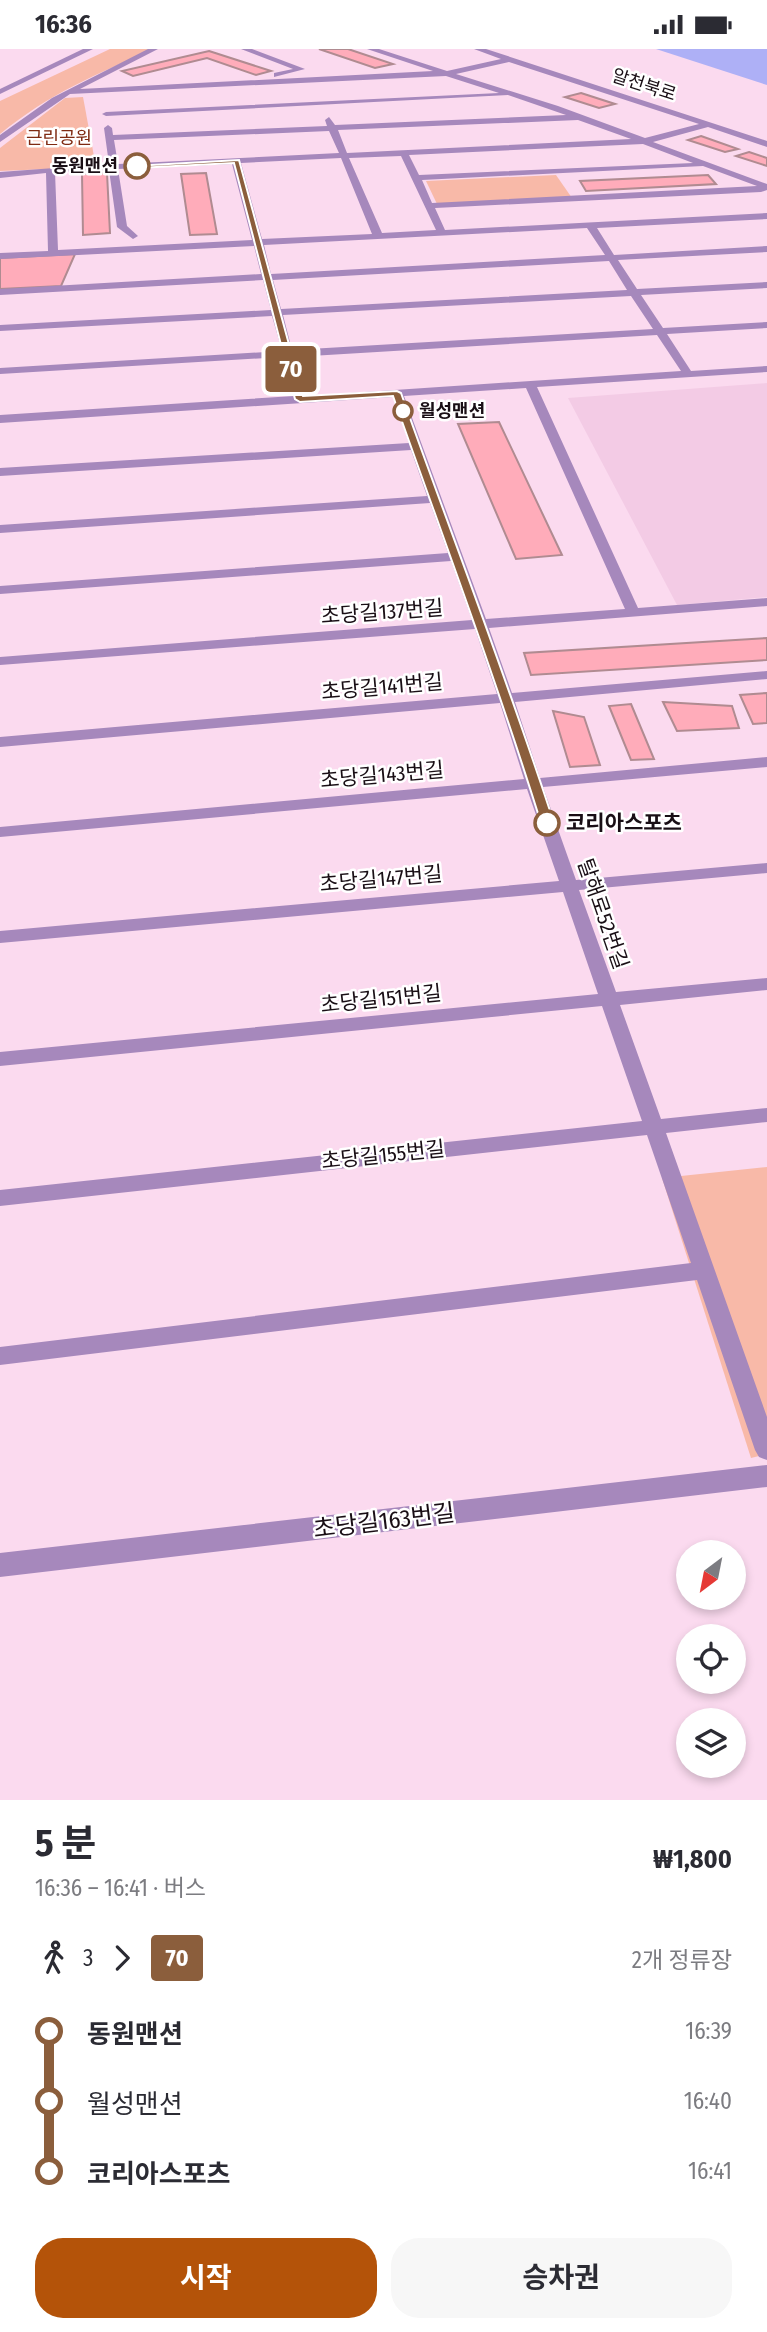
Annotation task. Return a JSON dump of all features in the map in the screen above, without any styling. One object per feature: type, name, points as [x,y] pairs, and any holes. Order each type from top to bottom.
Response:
[{"type":"street","points":[[0,84],[74,49]]},
{"type":"street","points":[[0,92],[89,49]]},
{"type":"street","points":[[0,139],[15,125],[68,92],[154,49]]},
{"type":"street","points":[[243,84],[243,80],[265,79],[301,69],[245,49]]},
{"type":"street","points":[[371,49],[579,117],[767,188]]},
{"type":"street","name":"알천북로","points":[[478,49],[767,144]]},
{"type":"street","points":[[68,92],[450,73],[510,59]]},
{"type":"street","points":[[313,81],[378,236]]},
{"type":"street","points":[[103,90],[122,227],[134,236]]},
{"type":"street","points":[[106,114],[516,95]]},
{"type":"street","points":[[109,138],[579,117]]},
{"type":"street","points":[[0,175],[50,170],[645,141],[710,124]]},
{"type":"street","points":[[404,153],[442,233]]},
{"type":"street","points":[[236,161],[300,399]]},
{"type":"street","points":[[416,178],[707,165]]},
{"type":"street","points":[[50,170],[53,253]]},
{"type":"street","points":[[429,206],[767,188]]},
{"type":"street","points":[[0,256],[767,216]]},
{"type":"street","points":[[590,225],[688,374]]},
{"type":"street","points":[[0,292],[767,249]]},
{"type":"street","points":[[0,328],[767,285]]},
{"type":"street","points":[[0,371],[767,325]]},
{"type":"street","points":[[0,419],[767,369]]},
{"type":"street","points":[[530,385],[633,612]]},
{"type":"street","name":"탈해로52번길","points":[[397,393],[454,557],[508,697],[533,782],[767,1450]]},
{"type":"street","points":[[0,472],[415,446]]},
{"type":"street","points":[[0,529],[434,499]]},
{"type":"street","points":[[0,590],[454,557]]},
{"type":"street","name":"초당길137번길","points":[[0,661],[767,602]]},
{"type":"street","name":"초당길141번길","points":[[0,742],[767,675]]},
{"type":"street","name":"초당길143번길","points":[[0,832],[767,762]]},
{"type":"street","name":"초당길147번길","points":[[0,937],[767,868]]},
{"type":"street","name":"초당길151번길","points":[[0,1059],[767,983]]},
{"type":"street","name":"초당길155번길","points":[[0,1198],[767,1115]]},
{"type":"street","points":[[0,1356],[704,1270]]},
{"type":"street","name":"초당길163번길","points":[[0,1565],[767,1476]]},
{"type":"shaded area","points":[[767,383],[767,597],[677,605],[568,398]]},
{"type":"green space","points":[[110,49],[154,49],[55,96],[0,134],[0,101]]},
{"type":"green space","name":"근린공원","points":[[83,97],[96,167],[0,171],[0,148],[65,98]]},
{"type":"green space","points":[[556,175],[572,198],[437,204],[426,181]]},
{"type":"green space","points":[[767,1167],[767,1454],[751,1458],[662,1178]]},
{"type":"water","points":[[656,49],[767,49],[767,85]]},
{"type":"building","points":[[319,49],[348,49],[393,64],[375,68]]},
{"type":"building","points":[[209,51],[271,71],[256,75],[207,58],[133,76],[122,71]]},
{"type":"building","points":[[581,93],[615,104],[599,108],[565,97]]},
{"type":"building","points":[[701,136],[738,149],[725,152],[688,140]]},
{"type":"building","points":[[749,152],[767,158],[767,166],[736,156]]},
{"type":"building","points":[[107,173],[110,233],[83,235],[82,174]]},
{"type":"building","points":[[206,173],[217,234],[190,235],[181,174]]},
{"type":"building","points":[[708,175],[716,184],[586,191],[580,181]]},
{"type":"building","points":[[75,254],[61,286],[0,289],[0,258]]},
{"type":"building","name":"월성맨션","points":[[499,422],[562,555],[516,559],[458,424]]},
{"type":"building","points":[[767,638],[767,660],[531,675],[524,653]]},
{"type":"building","points":[[767,693],[767,723],[753,724],[740,695]]},
{"type":"building","points":[[663,702],[732,706],[739,728],[677,731]]},
{"type":"building","points":[[631,704],[654,759],[631,760],[609,706]]},
{"type":"building","points":[[553,711],[584,717],[600,765],[570,767]]},
{"type":"bus line","name":"70","points":[[137,166],[236,161],[300,399],[397,393],[454,557],[508,697],[547,823]]},
{"type":"place","name":"동원맨션","points":[[137,166]]},
{"type":"place","name":"월성맨션","points":[[403,411]]},
{"type":"place","name":"코리아스포츠","points":[[547,823]]}]
